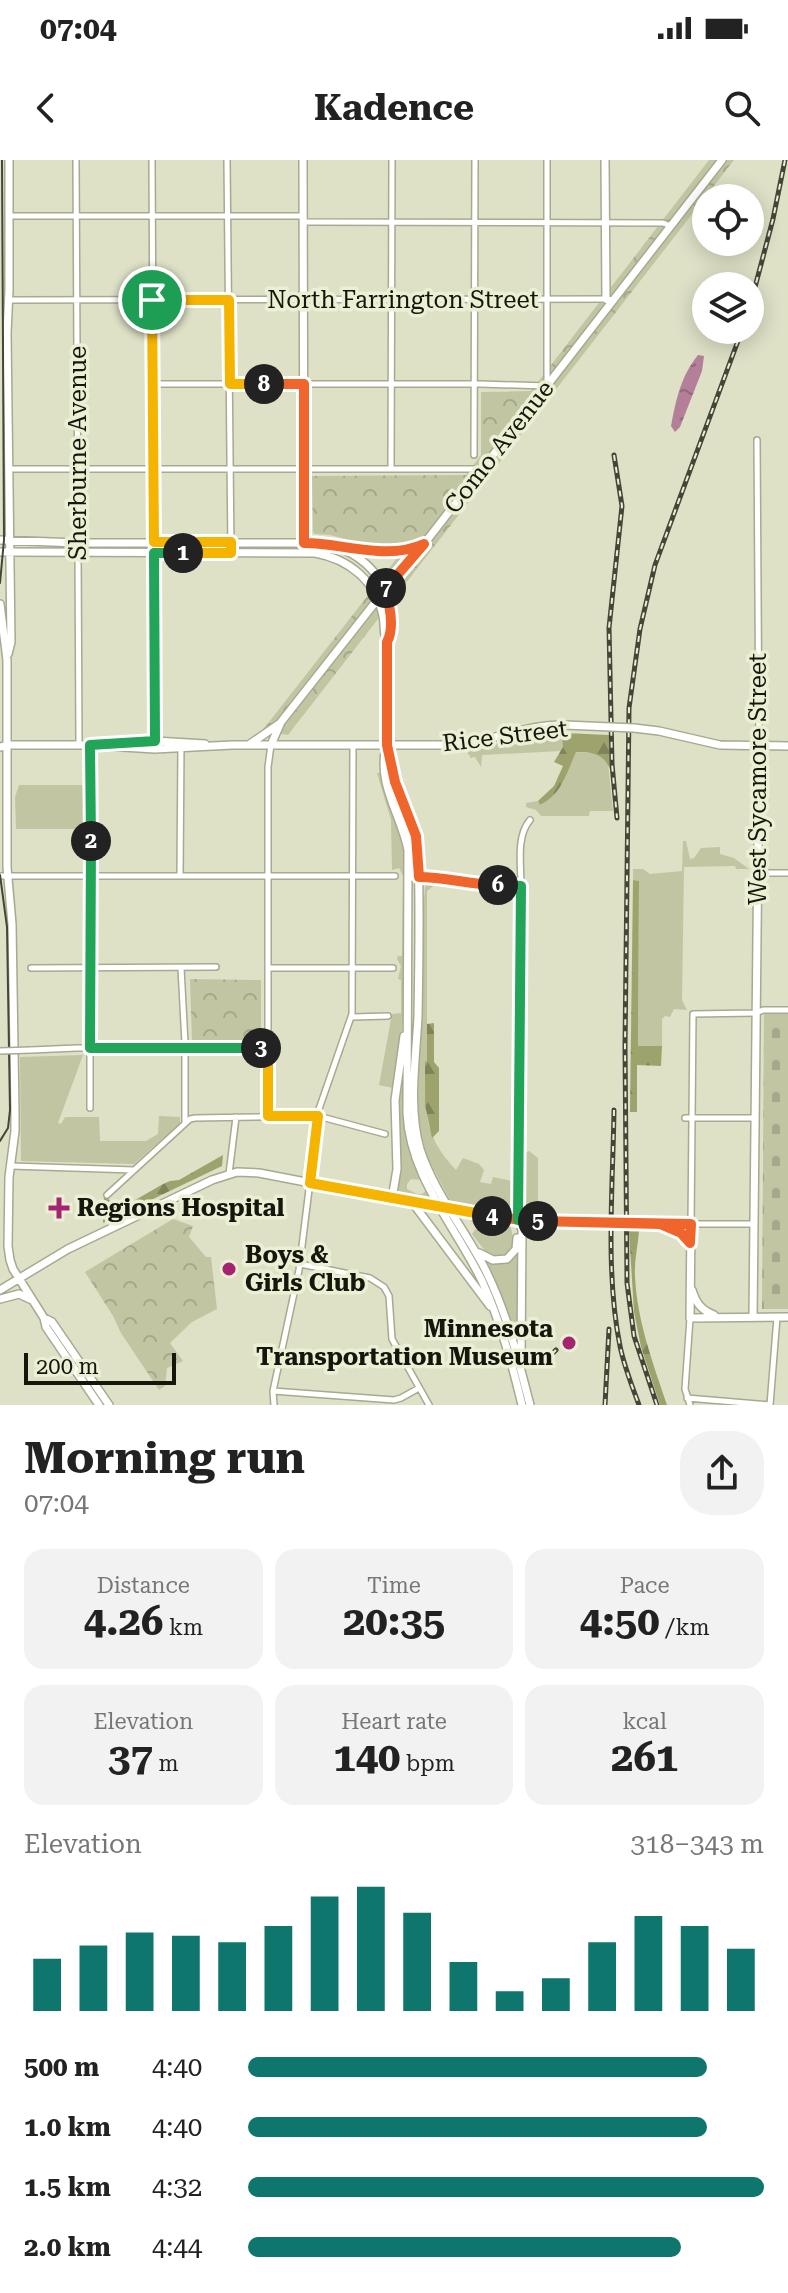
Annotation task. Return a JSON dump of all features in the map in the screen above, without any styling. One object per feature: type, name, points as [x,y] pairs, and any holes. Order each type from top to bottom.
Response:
[{"type":"main road","points":[[7,660],[11,642],[7,333],[9,160]]},
{"type":"main road","points":[[303,160],[304,552]]},
{"type":"main road","points":[[605,160],[609,301]]},
{"type":"main road","name":"Como Avenue","points":[[271,745],[281,722],[424,544],[609,301],[722,160]]},
{"type":"main road","points":[[0,540],[304,543],[368,550],[402,550],[424,544]]},
{"type":"main road","points":[[336,546],[366,562],[385,590],[391,620],[391,635],[387,642]]},
{"type":"main road","points":[[0,552],[304,552],[325,555],[345,563],[363,577],[378,599],[387,642],[387,745],[395,782],[416,836],[419,877],[416,1131],[426,1166],[472,1245],[499,1300],[530,1405]]},
{"type":"main road","points":[[0,604],[7,660],[3,745],[4,876],[12,924],[15,1112],[4,1166],[9,1177],[8,1246],[13,1269],[35,1302],[46,1327],[99,1405]]},
{"type":"main road","points":[[359,623],[374,620],[384,626]]},
{"type":"main road","points":[[249,745],[281,722]]},
{"type":"main road","name":"Rice Street","points":[[3,745],[469,743],[531,727],[565,725],[659,731],[720,745],[788,746]]},
{"type":"main road","points":[[387,745],[384,776],[406,835],[408,850],[408,1131],[426,1183],[481,1279],[496,1314],[522,1405]]},
{"type":"main road","name":"West Sycamore Street","points":[[753,1317],[759,746]]},
{"type":"main road","points":[[392,1199],[397,1169],[395,1100],[408,1011]]},
{"type":"main road","points":[[0,1290],[85,1241],[212,1180],[229,1174],[252,1172],[518,1220],[691,1224],[690,1318],[788,1317]]},
{"type":"main road","points":[[412,1202],[496,1314]]},
{"type":"main road","points":[[472,1245],[485,1258],[507,1259],[516,1249],[518,1220]]},
{"type":"main road","points":[[518,1220],[522,1230],[522,1373]]},
{"type":"main road","points":[[660,1224],[681,1233],[690,1243]]},
{"type":"main road","points":[[690,1285],[700,1307],[724,1317]]},
{"type":"main road","points":[[0,1299],[19,1294],[35,1302]]},
{"type":"main road","points":[[44,1318],[52,1322],[109,1405]]},
{"type":"street","name":"Sherburne Avenue","points":[[76,160],[79,745]]},
{"type":"street","points":[[152,160],[154,542]]},
{"type":"street","points":[[227,160],[231,553]]},
{"type":"street","points":[[391,468],[392,160]]},
{"type":"street","points":[[474,455],[475,160]]},
{"type":"street","points":[[154,384],[547,386],[547,160]]},
{"type":"street","points":[[9,216],[228,215],[392,222],[605,222],[663,223],[671,226]]},
{"type":"street","name":"North Farrington Street","points":[[9,300],[609,301]]},
{"type":"street","name":"West Sycamore Street","points":[[757,440],[759,746]]},
{"type":"street","points":[[8,469],[482,469]]},
{"type":"street","points":[[154,553],[155,745]]},
{"type":"street","points":[[90,745],[90,1108]]},
{"type":"street","points":[[180,876],[181,745]]},
{"type":"street","name":"Como Avenue","points":[[268,1116],[268,767],[271,745]]},
{"type":"street","points":[[274,1405],[273,1391],[300,1264],[318,1116],[352,1017],[353,745]]},
{"type":"street","points":[[518,1220],[522,837],[524,827],[530,820]]},
{"type":"street","points":[[758,873],[788,873]]},
{"type":"street","points":[[4,876],[395,876]]},
{"type":"street","points":[[409,878],[521,886]]},
{"type":"street","points":[[31,968],[216,967]]},
{"type":"street","points":[[181,968],[185,1123]]},
{"type":"street","points":[[268,968],[393,968]]},
{"type":"street","points":[[754,1224],[691,1224],[689,1118],[693,1014],[788,1010]]},
{"type":"street","points":[[352,1017],[388,1016]]},
{"type":"street","points":[[0,1051],[268,1048]]},
{"type":"street","points":[[107,1195],[190,1119],[318,1116],[385,1134]]},
{"type":"street","points":[[229,1174],[236,1117]]},
{"type":"street","points":[[689,1118],[755,1118]]},
{"type":"street","points":[[4,1166],[135,1170]]},
{"type":"street","points":[[300,1264],[370,1278],[380,1283],[387,1292],[392,1339],[429,1405]]},
{"type":"street","points":[[687,1398],[770,1405],[777,1317]]},
{"type":"street","points":[[690,1318],[685,1389],[690,1405]]},
{"type":"street","points":[[273,1391],[394,1400],[419,1388]]},
{"type":"green space","points":[[709,160],[734,160],[715,184],[692,184],[692,214],[288,735],[262,731],[408,544],[364,544],[315,534],[312,476],[466,475],[481,455],[481,392],[531,391]]},
{"type":"green space","points":[[562,733],[564,743],[561,751],[482,755],[481,767],[475,757],[468,755],[468,751],[527,736],[528,744],[529,735]]},
{"type":"green space","points":[[562,733],[609,735],[610,769],[596,754],[576,752],[559,789],[540,805],[538,801],[554,786],[563,766],[554,762],[563,747]]},
{"type":"green space","points":[[575,752],[596,753],[608,763],[613,811],[590,811],[589,816],[541,816],[536,810],[526,807],[526,803],[538,801],[540,805],[555,793]]},
{"type":"green space","points":[[377,773],[380,773],[402,832],[406,859],[404,1018],[393,1088],[379,1085],[392,1014],[401,1013],[401,980],[398,979],[401,966],[397,959],[402,956],[403,876],[399,868],[392,870],[391,820]]},
{"type":"green space","points":[[19,785],[83,785],[83,829],[16,829],[15,797]]},
{"type":"green space","points":[[683,841],[686,841],[690,859],[701,848],[720,847],[720,854],[734,858],[749,869],[736,869],[735,866],[684,867],[682,1000],[687,1010],[674,1009],[670,1017],[662,1019],[662,1046],[638,1047],[639,881],[633,880],[633,869],[643,869],[650,874],[682,871]]},
{"type":"green space","points":[[633,880],[639,881],[638,1046],[662,1046],[661,1066],[637,1065],[637,1112],[630,1112]]},
{"type":"green space","points":[[429,882],[443,882],[468,888],[437,883],[427,891],[425,1094],[428,1120],[437,1144],[456,1170],[463,1158],[479,1164],[484,1170],[480,1182],[491,1184],[493,1177],[512,1181],[507,1211],[451,1202],[427,1157],[418,1119],[422,926],[425,886]]},
{"type":"green space","points":[[190,979],[261,980],[261,1042],[192,1042]]},
{"type":"green space","points":[[764,1013],[788,1013],[788,1309],[762,1309]]},
{"type":"green space","points":[[434,1023],[434,1062],[439,1068],[439,1131],[432,1138],[425,1105],[425,1062],[427,1024]]},
{"type":"green space","points":[[83,1055],[58,1123],[61,1124],[65,1117],[99,1117],[100,1141],[146,1141],[158,1134],[159,1116],[180,1117],[180,1123],[134,1164],[21,1161],[20,1057]]},
{"type":"green space","points":[[404,1061],[406,1136],[421,1180],[411,1179],[407,1189],[417,1194],[427,1190],[432,1199],[397,1192],[400,1167],[398,1103]]},
{"type":"green space","points":[[529,1151],[538,1158],[538,1215],[523,1211],[523,1154]]},
{"type":"green space","points":[[223,1155],[222,1166],[103,1223],[104,1194],[118,1210]]},
{"type":"green space","points":[[173,1219],[193,1226],[189,1237],[206,1257],[211,1257],[217,1309],[192,1322],[170,1343],[183,1361],[167,1368],[165,1386],[159,1390],[85,1272]]},
{"type":"green space","points":[[469,1219],[510,1225],[514,1240],[512,1251],[502,1258],[489,1256],[472,1234],[477,1227]]},
{"type":"green space","points":[[629,1231],[639,1231],[636,1293],[646,1342],[667,1405],[660,1405],[641,1347],[634,1312]]},
{"type":"green space","points":[[518,1250],[518,1338],[485,1262],[508,1261]]},
{"type":"water","points":[[698,355],[704,356],[702,371],[680,427],[675,432],[671,426],[677,397],[687,371]]},
{"type":"tram line","points":[[0,583],[4,540],[2,160]]},
{"type":"tram line","points":[[0,875],[7,927],[10,1110],[8,1128],[0,1141]]},
{"type":"railway","points":[[759,272],[785,160]]},
{"type":"railway","points":[[657,1405],[634,1336],[627,1283],[625,1046],[629,708],[640,629],[655,565],[737,344]]},
{"type":"railway","points":[[614,455],[622,506],[609,628],[612,764],[617,818]]},
{"type":"railway","points":[[614,1110],[611,1228],[615,1318],[628,1376],[639,1405]]},
{"type":"railway","points":[[605,1405],[609,1329]]},
{"type":"railway","points":[[553,1353],[556,1350]]},
{"type":"place","name":"Regions Hospital","points":[[59,1208]]},
{"type":"place","name":"Boys & Girls Club","points":[[229,1269]]},
{"type":"place","name":"Minnesota Transportation Museum","points":[[569,1343]]},
{"type":"route","points":[[152,300],[154,542],[231,542],[231,553],[154,553],[155,741],[90,745],[90,1048],[268,1048],[268,1116],[318,1116],[310,1183],[425,1205],[518,1220],[524,1220],[526,1221],[640,1224],[660,1224],[691,1224],[690,1243],[681,1233],[660,1224],[526,1221],[518,1220],[521,886],[479,885],[419,877],[416,836],[398,792],[387,745],[387,642],[391,635],[391,620],[385,590],[424,544],[406,550],[368,550],[304,543],[304,384],[230,384],[229,300],[152,300]]}]
